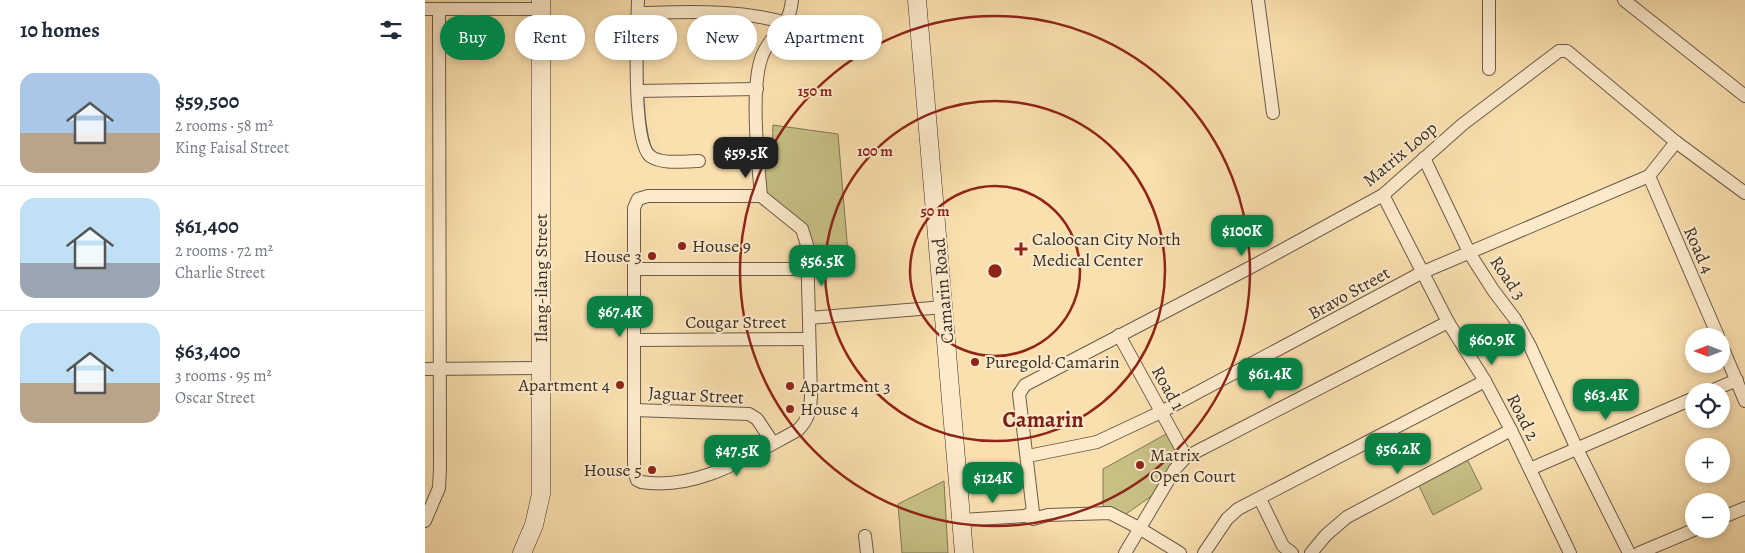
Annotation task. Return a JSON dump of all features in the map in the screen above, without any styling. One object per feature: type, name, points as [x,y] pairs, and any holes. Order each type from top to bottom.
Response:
[{"type":"main road","name":"Camarin Road","points":[[917,0],[964,553]]},
{"type":"main road","name":"Ilang-ilang Street","points":[[523,553],[534,526],[541,494],[541,4]]},
{"type":"street","points":[[790,15],[792,0]]},
{"type":"street","points":[[1258,0],[1273,113]]},
{"type":"street","points":[[1489,0],[1489,69]]},
{"type":"street","points":[[1624,0],[1745,96]]},
{"type":"street","points":[[425,9],[541,4]]},
{"type":"street","points":[[699,161],[657,160],[648,154],[641,138],[638,92],[637,6],[715,6],[767,18]]},
{"type":"street","points":[[425,521],[439,488],[439,9]]},
{"type":"street","points":[[761,196],[757,88],[762,55],[767,49]]},
{"type":"street","name":"Matrix Loop","points":[[1029,514],[1028,456],[1019,394],[1022,389],[1119,335],[1253,266],[1383,195],[1463,124],[1563,50],[1567,51],[1676,142],[1745,193]]},
{"type":"street","points":[[638,92],[757,88]]},
{"type":"street","name":"Bravo Street","points":[[1028,456],[1097,442],[1161,412],[1421,273],[1470,254],[1649,176],[1676,142]]},
{"type":"street","name":"Road 3","points":[[1425,158],[1470,254],[1526,339],[1577,449],[1629,553]]},
{"type":"street","name":"Road 4","points":[[1649,176],[1715,328]]},
{"type":"street","name":"Road 2","points":[[1383,195],[1421,273],[1448,322],[1485,381],[1511,430],[1569,553]]},
{"type":"street","points":[[648,196],[761,196],[805,232],[809,269],[811,410],[806,421],[798,430],[700,478],[675,483],[641,482],[637,480],[634,470],[634,269],[635,208],[638,199],[648,196]]},
{"type":"street","points":[[634,269],[809,269]]},
{"type":"street","points":[[809,318],[944,307]]},
{"type":"street","points":[[1125,553],[1175,469],[1186,457],[1448,322]]},
{"type":"street","name":"Road 1","points":[[1119,335],[1186,457]]},
{"type":"street","name":"Cougar Street","points":[[634,340],[809,339]]},
{"type":"street","points":[[1730,364],[1745,401]]},
{"type":"street","points":[[425,369],[541,368]]},
{"type":"street","points":[[1730,383],[1737,380]]},
{"type":"street","points":[[1204,553],[1232,513],[1485,381]]},
{"type":"street","points":[[1529,468],[1685,402]]},
{"type":"street","name":"Jaguar Street","points":[[634,410],[749,414],[757,418],[773,443]]},
{"type":"street","points":[[1311,553],[1326,535],[1347,517],[1511,430]]},
{"type":"street","points":[[1260,499],[1283,546],[1292,553]]},
{"type":"street","points":[[1730,514],[1745,508]]},
{"type":"street","points":[[962,520],[1029,514],[1033,519],[1048,515],[1111,513],[1180,553]]},
{"type":"street","points":[[1639,553],[1685,534]]},
{"type":"street","points":[[865,536],[867,553]]},
{"type":"shaded area","points":[[773,125],[838,134],[848,253],[810,256],[809,231],[764,195],[762,159],[772,158]]},
{"type":"shaded area","points":[[1168,433],[1182,455],[1153,495],[1126,514],[1103,510],[1103,469]]},
{"type":"shaded area","points":[[1467,459],[1482,489],[1433,515],[1418,484]]},
{"type":"shaded area","points":[[944,481],[948,553],[902,553],[898,504]]},
{"type":"place","name":"House 9","points":[[682,246]]},
{"type":"place","name":"Caloocan City North Medical Center","points":[[1021,249]]},
{"type":"place","name":"House 3","points":[[652,256]]},
{"type":"place","name":"Puregold Camarin","points":[[975,362]]},
{"type":"place","name":"Apartment 4","points":[[620,385]]},
{"type":"place","name":"Apartment 3","points":[[790,386]]},
{"type":"place","name":"House 4","points":[[790,409]]},
{"type":"place","name":"Matrix Open Court","points":[[1140,465]]},
{"type":"place","name":"House 5","points":[[652,470]]},
{"type":"district","name":"Camarin","points":[[1043,420]]}]
